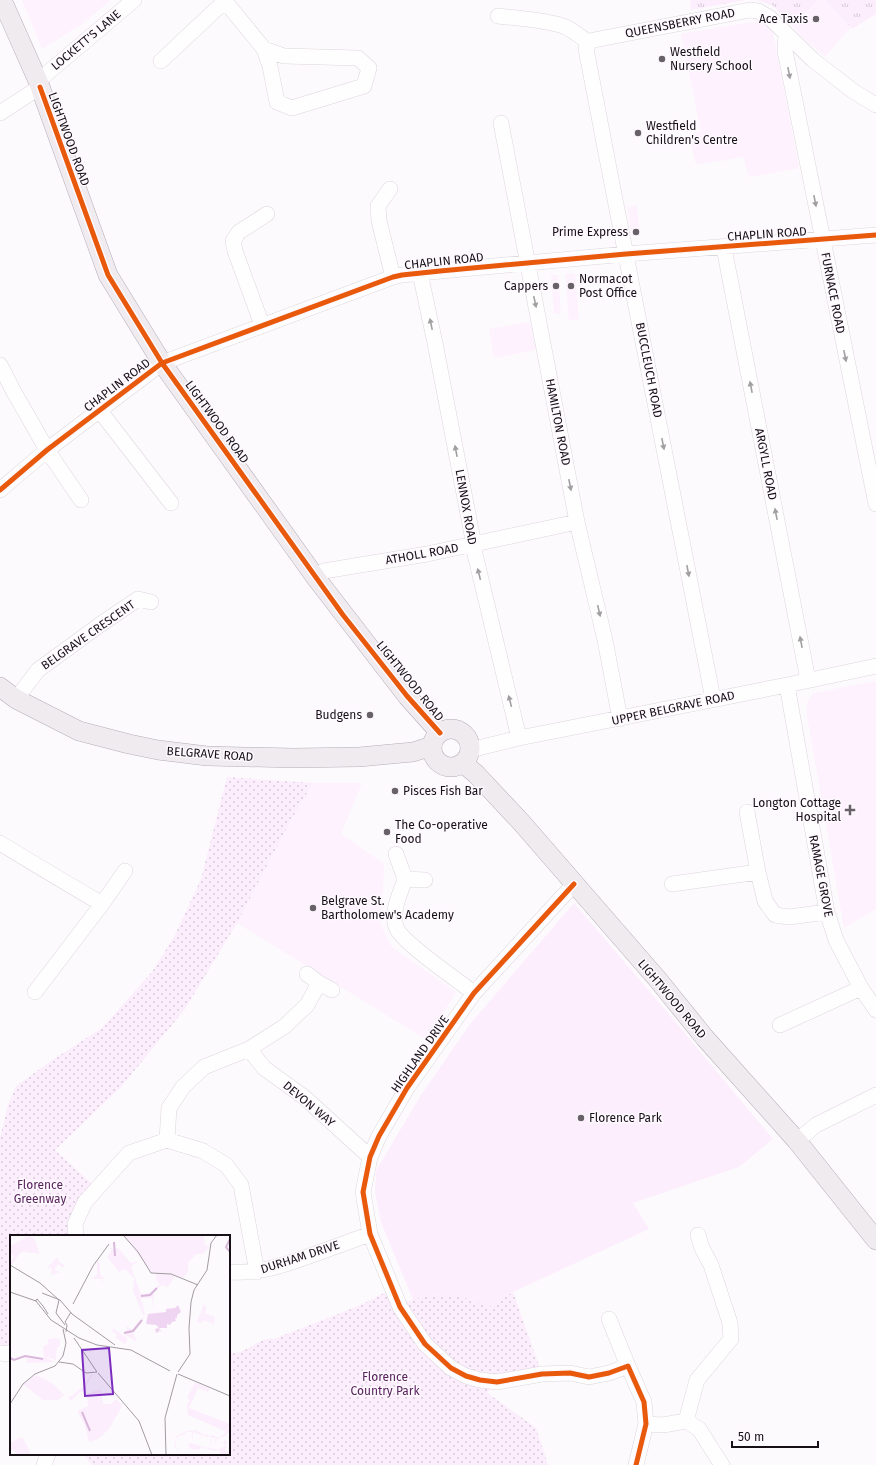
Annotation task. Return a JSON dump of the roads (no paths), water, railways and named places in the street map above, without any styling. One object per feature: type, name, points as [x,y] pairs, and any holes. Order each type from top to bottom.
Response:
[{"type":"main road","name":"LIGHTWOOD ROAD","points":[[2,0],[39,84],[108,275],[162,363],[316,578],[407,696],[436,740]]},
{"type":"main road","name":"BELGRAVE ROAD","points":[[0,687],[16,699],[79,731],[151,749],[207,756],[293,758],[359,757],[413,752],[436,740]]},
{"type":"main road","points":[[449,729],[459,731],[464,734],[468,740],[467,757],[457,766],[451,767],[441,764],[433,754],[436,740],[449,729]]},
{"type":"main road","name":"LIGHTWOOD ROAD","points":[[467,757],[476,774],[522,822],[659,981],[705,1038],[797,1141],[876,1240]]},
{"type":"street","name":"LOCKETT'S LANE","points":[[0,113],[39,84],[134,0]]},
{"type":"street","points":[[161,61],[224,0],[264,49],[270,66],[277,102],[292,108],[364,86],[369,68],[358,58],[284,56],[264,49]]},
{"type":"street","name":"QUEENSBERRY ROAD","points":[[589,42],[750,10],[758,11],[769,17],[786,35],[823,68],[853,91],[876,105]]},
{"type":"street","points":[[506,13],[561,25],[573,30],[582,39],[589,42]]},
{"type":"street","name":"FURNACE ROAD","points":[[786,35],[785,51],[876,504]]},
{"type":"street","name":"BUCCLEUCH ROAD","points":[[589,42],[586,49],[713,699]]},
{"type":"street","name":"HAMILTON ROAD","points":[[501,123],[577,522],[606,640],[620,719]]},
{"type":"street","points":[[390,189],[382,198],[378,206],[379,221],[393,277]]},
{"type":"street","points":[[262,325],[235,251],[233,241],[240,232],[267,214]]},
{"type":"street","name":"CHAPLIN ROAD","points":[[0,490],[47,450],[162,363],[393,277],[420,273],[626,254],[724,248],[876,235]]},
{"type":"street","name":"ARGYLL ROAD","points":[[724,248],[808,680]]},
{"type":"street","name":"LENNOX ROAD","points":[[420,273],[437,350],[474,550],[519,738]]},
{"type":"street","points":[[0,365],[47,450],[81,500]]},
{"type":"street","points":[[100,411],[171,502]]},
{"type":"street","name":"ATHOLL ROAD","points":[[316,578],[324,571],[473,545],[577,522]]},
{"type":"street","name":"BELGRAVE CRESCENT","points":[[16,699],[38,670],[101,624],[138,599],[151,602]]},
{"type":"street","name":"UPPER BELGRAVE ROAD","points":[[467,757],[519,738],[620,719],[876,666]]},
{"type":"street","name":"RAMAGE GROVE","points":[[787,685],[827,912],[836,940],[861,988],[876,1010]]},
{"type":"street","points":[[746,821],[765,901],[776,915],[789,917],[827,912]]},
{"type":"street","points":[[0,843],[42,870],[57,877],[102,904]]},
{"type":"street","points":[[396,854],[405,879],[395,911],[396,928],[409,944],[474,993]]},
{"type":"street","points":[[672,884],[688,888],[758,872]]},
{"type":"street","points":[[35,992],[102,904],[125,878]]},
{"type":"street","points":[[405,879],[425,880]]},
{"type":"street","name":"HIGHLAND DRIVE","points":[[574,884],[474,993],[407,1088],[379,1136],[370,1157],[364,1192],[370,1234],[400,1307],[425,1344],[451,1368],[466,1376],[480,1380],[497,1382],[556,1373],[570,1373],[588,1377],[609,1373],[628,1366]]},
{"type":"street","points":[[167,1140],[169,1108],[183,1087],[204,1067],[249,1049],[286,1026],[307,1006],[313,979],[332,990]]},
{"type":"street","points":[[784,1019],[861,988]]},
{"type":"street","name":"DEVON WAY","points":[[249,1049],[264,1068],[304,1097],[370,1157]]},
{"type":"street","points":[[797,1141],[816,1125],[876,1095]]},
{"type":"street","points":[[76,1235],[75,1224],[85,1202],[129,1153],[167,1140],[203,1151],[208,1154],[226,1165],[241,1185],[257,1272]]},
{"type":"street","name":"DURHAM DRIVE","points":[[230,1272],[257,1272],[279,1267],[370,1234]]},
{"type":"street","points":[[686,1421],[697,1380],[731,1339],[730,1323],[711,1265],[697,1245]]},
{"type":"street","points":[[609,1319],[644,1402],[646,1424],[636,1465]]},
{"type":"street","points":[[0,1353],[6,1354],[10,1352]]},
{"type":"street","points":[[646,1424],[663,1424],[686,1421],[699,1429],[722,1465]]},
{"type":"street","points":[[44,1465],[48,1455]]},
{"type":"place","name":"Ace Taxis","points":[[816,19]]},
{"type":"place","name":"Westfield Nursery School","points":[[662,59]]},
{"type":"place","name":"Westfield Children's Centre","points":[[638,133]]},
{"type":"place","name":"Prime Express","points":[[636,232]]},
{"type":"place","name":"Cappers","points":[[556,286]]},
{"type":"place","name":"Normacot Post Office","points":[[571,286]]},
{"type":"place","name":"Budgens","points":[[370,715]]},
{"type":"place","name":"Pisces Fish Bar","points":[[395,791]]},
{"type":"place","name":"Longton Cottage Hospital","points":[[850,810]]},
{"type":"place","name":"The Co-operative Food","points":[[387,832]]},
{"type":"place","name":"Belgrave St. Bartholomew's Academy","points":[[313,908]]},
{"type":"place","name":"Florence Park","points":[[581,1118]]},
{"type":"park label","name":"Florence Greenway","points":[[40,1192]]},
{"type":"park label","name":"Florence Country Park","points":[[385,1384]]}]
